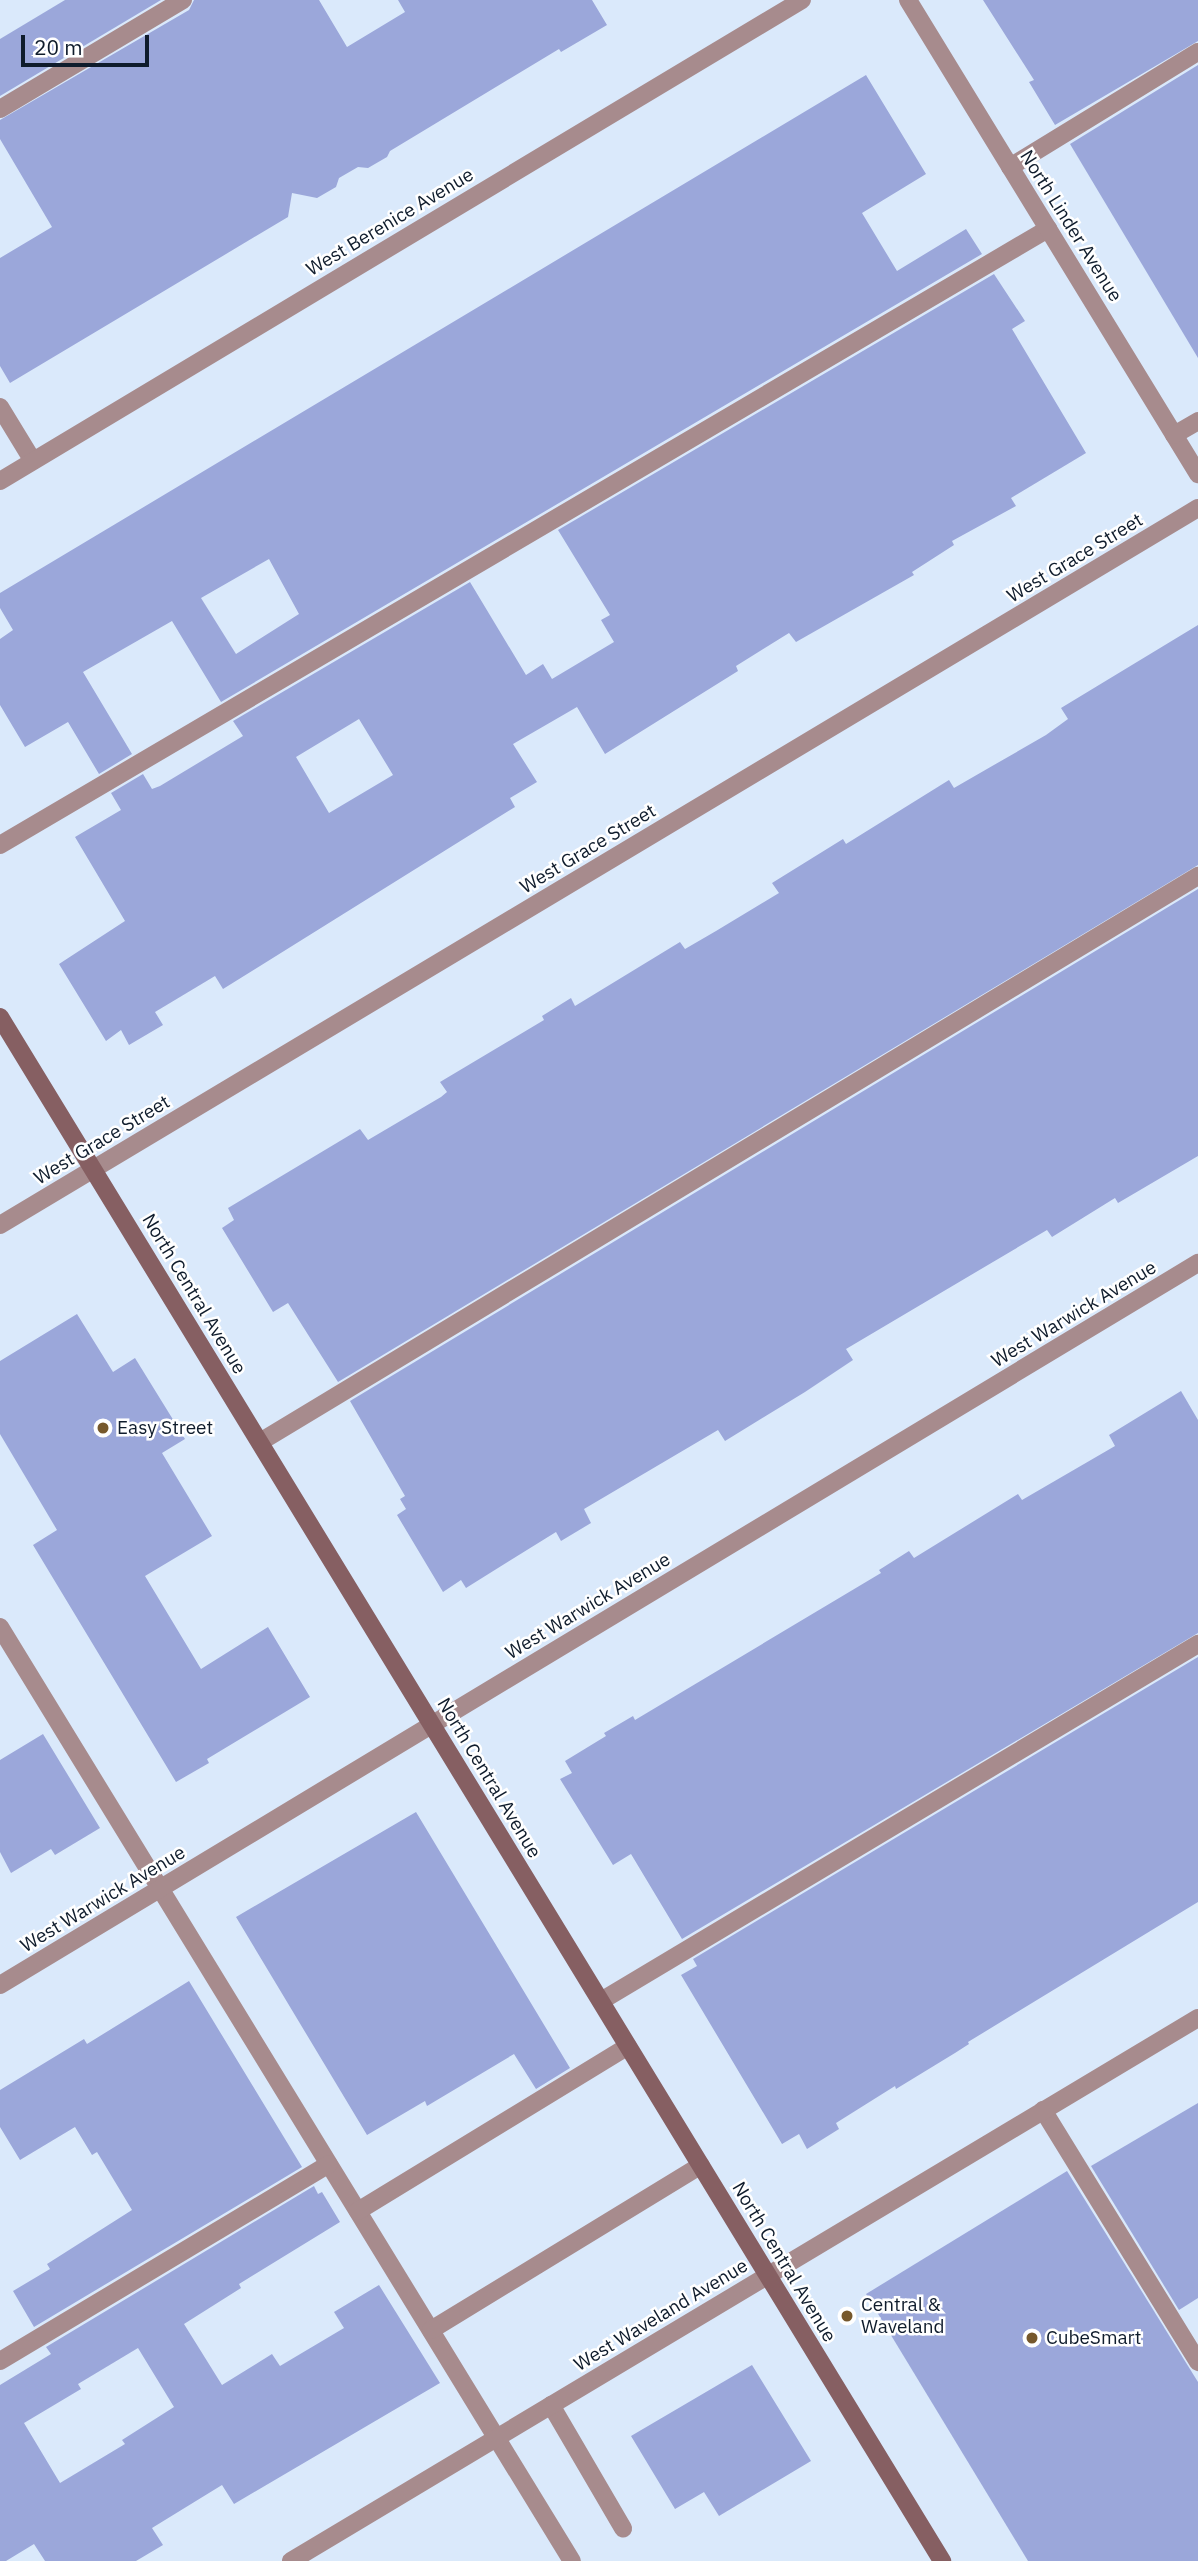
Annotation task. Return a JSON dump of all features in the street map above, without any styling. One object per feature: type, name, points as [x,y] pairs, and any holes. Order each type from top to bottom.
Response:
[{"type":"main road","name":"North Central Avenue","points":[[0,1017],[942,2561]]},
{"type":"street","points":[[0,109],[183,0]]},
{"type":"street","name":"West Berenice Avenue","points":[[0,481],[802,0]]},
{"type":"street","name":"North Linder Avenue","points":[[908,0],[1198,474]]},
{"type":"street","points":[[1010,167],[1198,52]]},
{"type":"street","points":[[0,845],[1048,229]]},
{"type":"street","points":[[0,407],[33,461]]},
{"type":"street","points":[[1174,435],[1198,421]]},
{"type":"street","name":"West Grace Street","points":[[0,1225],[1198,508]]},
{"type":"street","points":[[260,1443],[1198,876]]},
{"type":"street","name":"West Warwick Avenue","points":[[0,1985],[1198,1264]]},
{"type":"street","points":[[0,1627],[572,2561]]},
{"type":"street","points":[[601,2001],[1198,1644]]},
{"type":"street","name":"West Waveland Avenue","points":[[290,2561],[1198,2018]]},
{"type":"street","points":[[358,2211],[628,2046]]},
{"type":"street","points":[[1043,2110],[1198,2362]]},
{"type":"street","points":[[0,2361],[329,2165]]},
{"type":"street","points":[[431,2330],[701,2165]]},
{"type":"street","points":[[551,2405],[623,2528]]},
{"type":"building","points":[[65,0],[161,0],[0,96],[0,39]]},
{"type":"building","points":[[194,0],[319,0],[347,47],[405,12],[398,0],[592,0],[607,25],[561,52],[559,49],[390,151],[387,157],[368,168],[358,167],[339,178],[336,187],[317,198],[292,193],[288,217],[10,383],[0,366],[0,258],[52,227],[0,139],[0,120],[189,10]]},
{"type":"building","points":[[983,0],[1198,0],[1198,41],[1055,125],[1029,82],[1034,80]]},
{"type":"building","points":[[1198,65],[1198,358],[1070,144]]},
{"type":"building","points":[[866,75],[926,174],[862,213],[897,271],[966,229],[982,254],[221,702],[172,621],[83,672],[132,754],[99,774],[68,722],[25,747],[0,705],[0,639],[13,630],[0,608],[0,593]],"holes":[[[269,559],[299,614],[236,654],[201,598]]]},
{"type":"building","points":[[994,274],[1025,321],[1012,329],[1086,453],[1011,498],[1016,506],[952,541],[954,545],[912,572],[914,575],[796,642],[789,633],[736,666],[738,671],[605,754],[577,707],[513,744],[537,782],[510,798],[515,807],[223,989],[215,976],[155,1012],[163,1025],[129,1045],[121,1030],[106,1041],[59,964],[125,921],[75,837],[121,810],[111,793],[143,774],[152,789],[160,786],[243,736],[233,721],[470,582],[526,675],[543,664],[552,679],[614,642],[601,620],[610,615],[558,530]],"holes":[[[359,719],[393,775],[329,813],[296,757]]]},
{"type":"building","points":[[1198,625],[1198,865],[338,1382],[288,1303],[273,1312],[222,1228],[234,1220],[228,1208],[360,1129],[368,1140],[441,1097],[447,1092],[440,1082],[544,1020],[542,1016],[571,998],[575,1006],[680,942],[685,949],[716,931],[779,893],[772,883],[843,839],[846,844],[949,780],[954,788],[1046,735],[1068,719],[1061,708]]},
{"type":"building","points":[[1198,889],[1198,1156],[1118,1203],[1115,1198],[1052,1237],[1047,1230],[846,1349],[853,1360],[725,1441],[718,1430],[584,1509],[591,1523],[561,1541],[556,1532],[466,1588],[461,1580],[443,1592],[397,1515],[406,1509],[400,1499],[405,1496],[350,1401]]},
{"type":"building","points":[[77,1314],[113,1372],[135,1358],[185,1439],[162,1453],[212,1536],[145,1576],[201,1669],[268,1627],[310,1697],[207,1759],[209,1763],[176,1782],[33,1545],[57,1530],[0,1434],[0,1361]]},
{"type":"building","points":[[1181,1391],[1198,1420],[1198,1633],[682,1939],[631,1854],[613,1865],[560,1779],[572,1773],[565,1761],[606,1736],[604,1733],[633,1716],[635,1720],[881,1573],[879,1570],[909,1551],[914,1558],[1018,1494],[1022,1500],[1115,1446],[1109,1435]]},
{"type":"building","points":[[1198,1657],[1198,1902],[968,2042],[969,2044],[955,2053],[836,2123],[839,2129],[807,2149],[799,2134],[782,2144],[681,1975],[697,1966],[693,1959]]},
{"type":"building","points":[[43,1734],[100,1828],[55,1855],[51,1849],[11,1873],[0,1852],[0,1760]]},
{"type":"building","points":[[416,1812],[570,2068],[536,2089],[514,2054],[427,2106],[425,2101],[367,2135],[236,1917]]},
{"type":"building","points":[[189,1981],[302,2167],[34,2327],[13,2291],[50,2269],[47,2264],[132,2210],[97,2152],[92,2155],[75,2127],[20,2160],[0,2127],[0,2090],[84,2039],[87,2044]]},
{"type":"building","points":[[1198,2103],[1198,2298],[1179,2310],[1091,2166]]},
{"type":"building","name":"CubeSmart","points":[[1067,2171],[1198,2382],[1198,2561],[1028,2561],[866,2294]]},
{"type":"building","points":[[314,2186],[318,2194],[322,2192],[340,2222],[239,2284],[241,2288],[184,2324],[222,2385],[272,2354],[280,2366],[344,2328],[334,2312],[379,2285],[440,2383],[234,2504],[222,2485],[152,2528],[163,2545],[136,2561],[45,2561],[34,2544],[6,2561],[0,2561],[0,2385],[51,2354],[46,2347]],"holes":[[[138,2348],[174,2407],[122,2440],[125,2444],[60,2483],[24,2423],[81,2389],[78,2384]]]},
{"type":"building","points":[[752,2365],[811,2461],[719,2516],[704,2492],[675,2509],[631,2436]]},
{"type":"place","name":"Easy Street","points":[[103,1428]]},
{"type":"place","name":"Central & Waveland","points":[[847,2316]]},
{"type":"place","name":"CubeSmart","points":[[1032,2338]]}]
